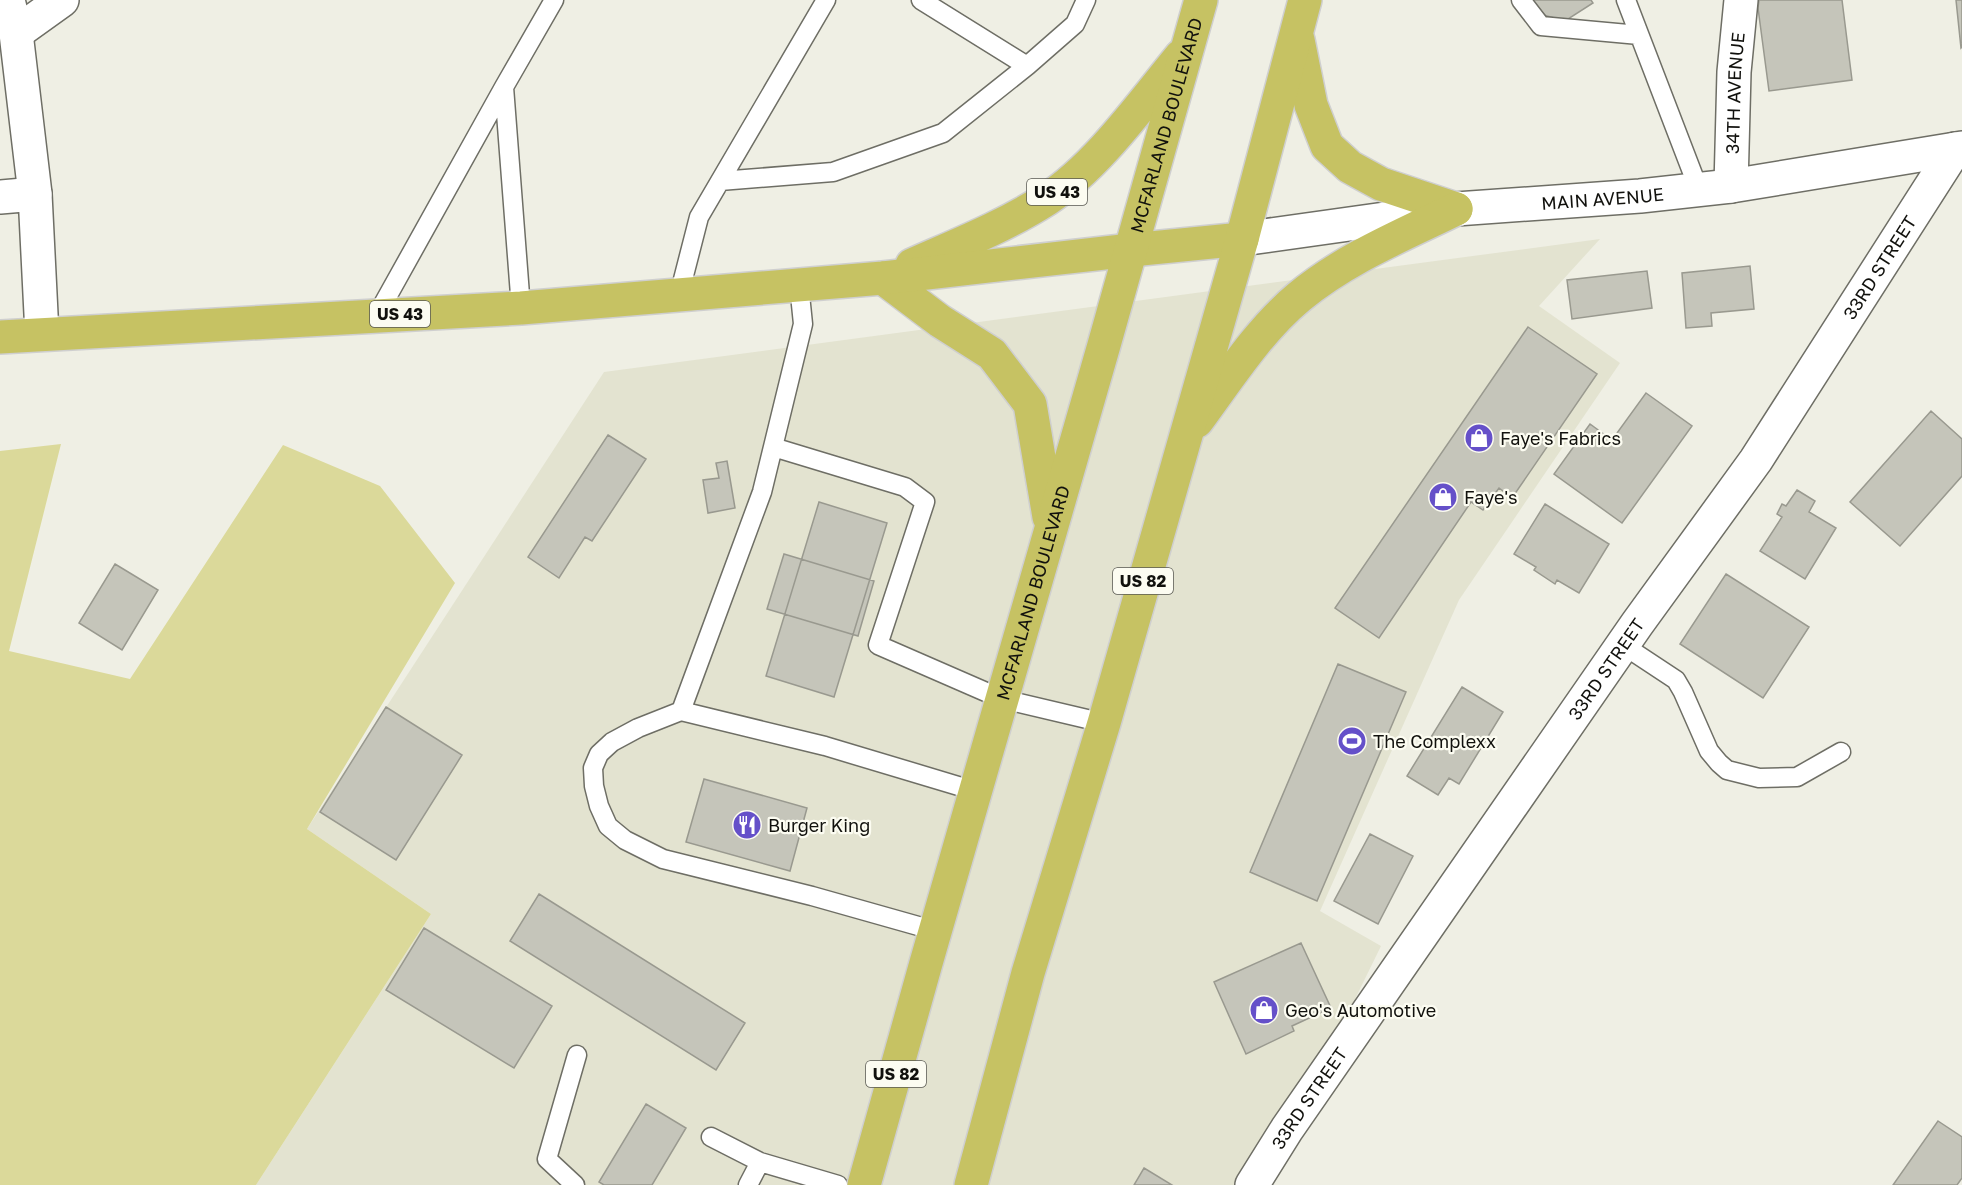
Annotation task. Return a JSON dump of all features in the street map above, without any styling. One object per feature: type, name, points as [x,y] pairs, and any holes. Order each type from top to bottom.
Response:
[{"type":"highway","name":"MCFARLAND BOULEVARD","points":[[864,1185],[1201,0]]},
{"type":"highway","points":[[1242,239],[1305,0]]},
{"type":"highway","points":[[1296,32],[1311,105],[1327,146],[1350,167],[1381,184],[1456,209]]},
{"type":"highway","name":"US 43","points":[[883,279],[1007,222],[1049,198],[1092,162],[1188,48]]},
{"type":"highway","points":[[1184,439],[1254,343],[1299,297],[1354,258],[1456,209]]},
{"type":"highway","name":"US 43","points":[[0,337],[521,308],[883,279],[1242,239]]},
{"type":"highway","name":"US 82","points":[[971,1185],[1028,973],[1104,723],[1242,239]]},
{"type":"highway","points":[[883,279],[940,321],[992,354],[1030,404],[1051,526]]},
{"type":"street","points":[[8,0],[16,33],[35,195],[42,334]]},
{"type":"street","points":[[16,33],[62,0]]},
{"type":"street","name":"34TH AVENUE","points":[[1731,186],[1734,72],[1741,0]]},
{"type":"street","name":"MAIN AVENUE","points":[[1242,239],[1456,209],[1560,203],[1731,186],[1958,149]]},
{"type":"street","name":"33RD STREET","points":[[1252,1185],[1287,1130],[1623,645],[1756,460],[1958,149]]},
{"type":"street","points":[[0,197],[35,195]]},
{"type":"lane","points":[[377,315],[554,0]]},
{"type":"lane","points":[[679,295],[699,217],[826,0]]},
{"type":"lane","points":[[921,0],[1027,66]]},
{"type":"lane","points":[[720,181],[833,172],[943,133],[1027,66],[1075,24],[1086,0]]},
{"type":"lane","points":[[1521,0],[1541,26],[1639,35]]},
{"type":"lane","points":[[1626,0],[1699,190]]},
{"type":"lane","points":[[504,87],[521,308]]},
{"type":"lane","points":[[681,711],[762,492],[803,324],[799,285]]},
{"type":"lane","points":[[773,447],[905,487],[925,502],[878,645],[1002,699],[1104,723]]},
{"type":"lane","points":[[1623,645],[1676,680],[1709,751],[1727,770],[1759,778],[1797,777],[1841,752]]},
{"type":"lane","points":[[936,931],[812,896],[663,859],[625,840],[608,826],[599,806],[594,786],[593,768],[599,754],[612,742],[638,728],[681,711],[825,746],[975,791]]},
{"type":"lane","points":[[575,1185],[547,1159],[577,1055]]},
{"type":"lane","points":[[711,1137],[760,1162],[838,1185]]},
{"type":"lane","points":[[748,1185],[760,1162]]},
{"type":"shaded area","points":[[1600,239],[1539,306],[1620,363],[1459,600],[1320,911],[1381,946],[1264,1185],[256,1185],[431,914],[307,829],[604,372]]},
{"type":"shaded area","points":[[61,444],[9,651],[130,679],[283,445],[380,486],[455,583],[307,829],[431,914],[256,1185],[0,1185],[0,451]]},
{"type":"building","points":[[1532,0],[1591,0],[1593,3],[1565,21],[1540,14]]},
{"type":"building","points":[[1759,0],[1842,0],[1852,80],[1769,91],[1758,8]]},
{"type":"building","points":[[1956,0],[1962,0],[1961,48]]},
{"type":"building","points":[[1750,266],[1754,309],[1711,313],[1712,326],[1686,328],[1682,273]]},
{"type":"building","points":[[1647,271],[1652,308],[1572,319],[1567,280]]},
{"type":"building","points":[[1528,327],[1597,374],[1512,498],[1499,488],[1483,510],[1471,502],[1379,638],[1335,608]]},
{"type":"building","points":[[1646,393],[1692,426],[1622,523],[1554,474],[1590,424],[1612,440]]},
{"type":"building","points":[[1931,411],[1962,439],[1962,476],[1900,546],[1850,502]]},
{"type":"building","points":[[608,435],[646,459],[592,541],[585,537],[559,578],[528,557]]},
{"type":"building","points":[[727,461],[735,508],[708,513],[703,480],[719,478],[716,463]]},
{"type":"building","points":[[1797,490],[1815,501],[1809,512],[1836,528],[1805,579],[1760,551],[1782,517],[1777,514],[1782,504],[1786,506]]},
{"type":"building","points":[[819,502],[887,523],[834,697],[766,676]]},
{"type":"building","points":[[1545,504],[1609,544],[1579,593],[1557,580],[1555,584],[1534,570],[1536,567],[1514,554]]},
{"type":"building","points":[[784,554],[874,581],[858,636],[767,609]]},
{"type":"building","points":[[115,564],[158,590],[122,650],[79,623]]},
{"type":"building","points":[[1726,574],[1809,627],[1763,698],[1680,644]]},
{"type":"building","points":[[1338,664],[1406,692],[1317,901],[1250,872]]},
{"type":"building","points":[[1462,687],[1503,712],[1459,784],[1449,778],[1438,795],[1407,776]]},
{"type":"building","points":[[386,707],[462,755],[396,860],[320,812]]},
{"type":"building","name":"Burger King","points":[[704,779],[807,808],[790,871],[686,842]]},
{"type":"building","points":[[1370,834],[1413,856],[1378,924],[1334,901]]},
{"type":"building","points":[[539,894],[745,1023],[716,1070],[510,941]]},
{"type":"building","points":[[424,928],[552,1006],[514,1068],[386,990]]},
{"type":"building","points":[[1301,943],[1331,1008],[1292,1026],[1294,1031],[1246,1054],[1214,982]]},
{"type":"building","points":[[646,1104],[686,1128],[652,1185],[604,1185],[599,1182]]},
{"type":"building","points":[[1938,1121],[1962,1137],[1962,1178],[1957,1185],[1893,1185]]},
{"type":"building","points":[[1144,1168],[1172,1185],[1134,1185]]},
{"type":"place","name":"Faye's Fabrics","points":[[1479,438]]},
{"type":"place","name":"Faye's","points":[[1443,497]]},
{"type":"place","name":"The Complexx","points":[[1352,741]]},
{"type":"place","name":"Burger King","points":[[747,825]]},
{"type":"place","name":"Geo's Automotive","points":[[1264,1010]]}]
